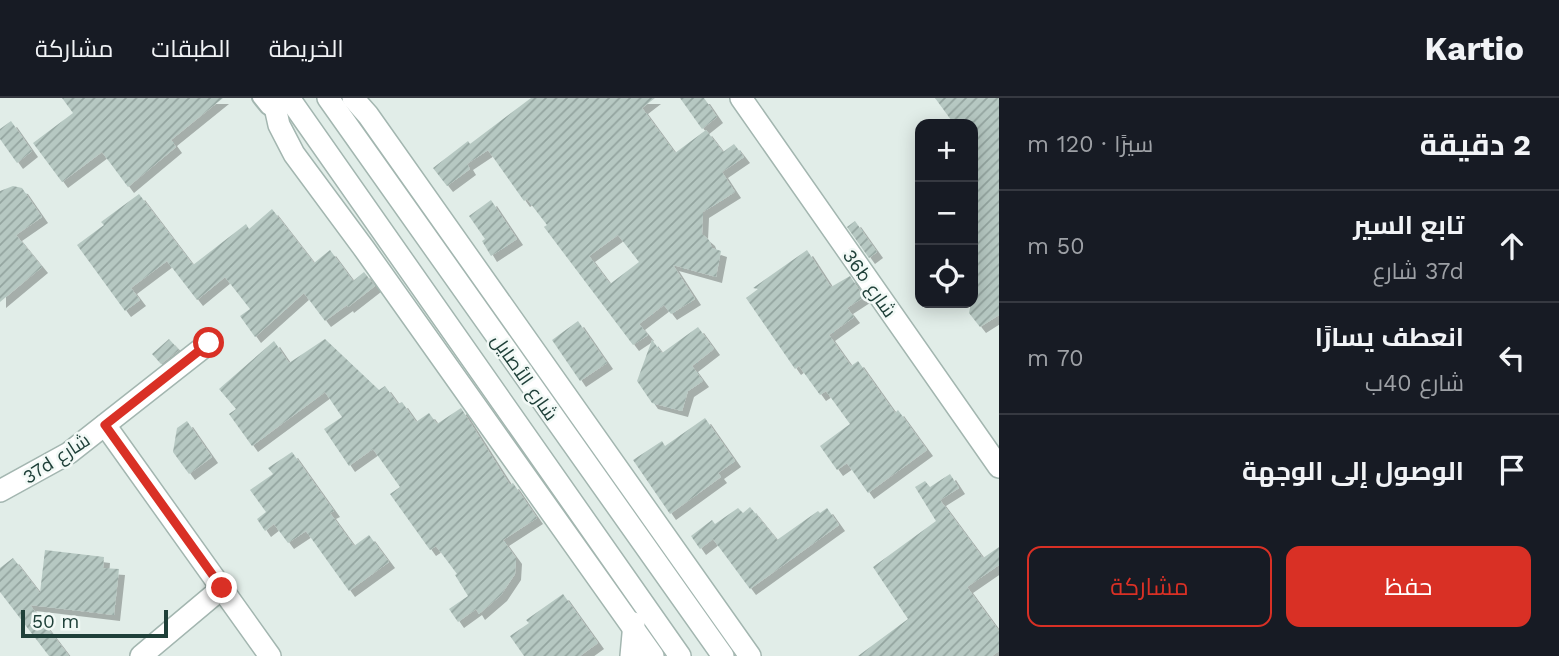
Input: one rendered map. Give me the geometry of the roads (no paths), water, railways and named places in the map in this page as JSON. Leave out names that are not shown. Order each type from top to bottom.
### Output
[{"type":"street","name":"شارع الأصايل","points":[[328,98],[723,656]]},
{"type":"street","points":[[353,98],[368,115],[750,656]]},
{"type":"street","name":"36b شارع","points":[[741,98],[999,467]]},
{"type":"street","name":"شارع الأصايل","points":[[279,103],[680,656]]},
{"type":"street","points":[[279,103],[294,154],[653,656]]},
{"type":"street","name":"37d شارع","points":[[0,491],[52,463],[209,343]]},
{"type":"street","points":[[105,425],[270,656]]},
{"type":"street","points":[[141,656],[222,588]]},
{"type":"street","points":[[631,656],[634,630],[632,589]]},
{"type":"lane","points":[[258,98],[266,108],[279,103]]}]
